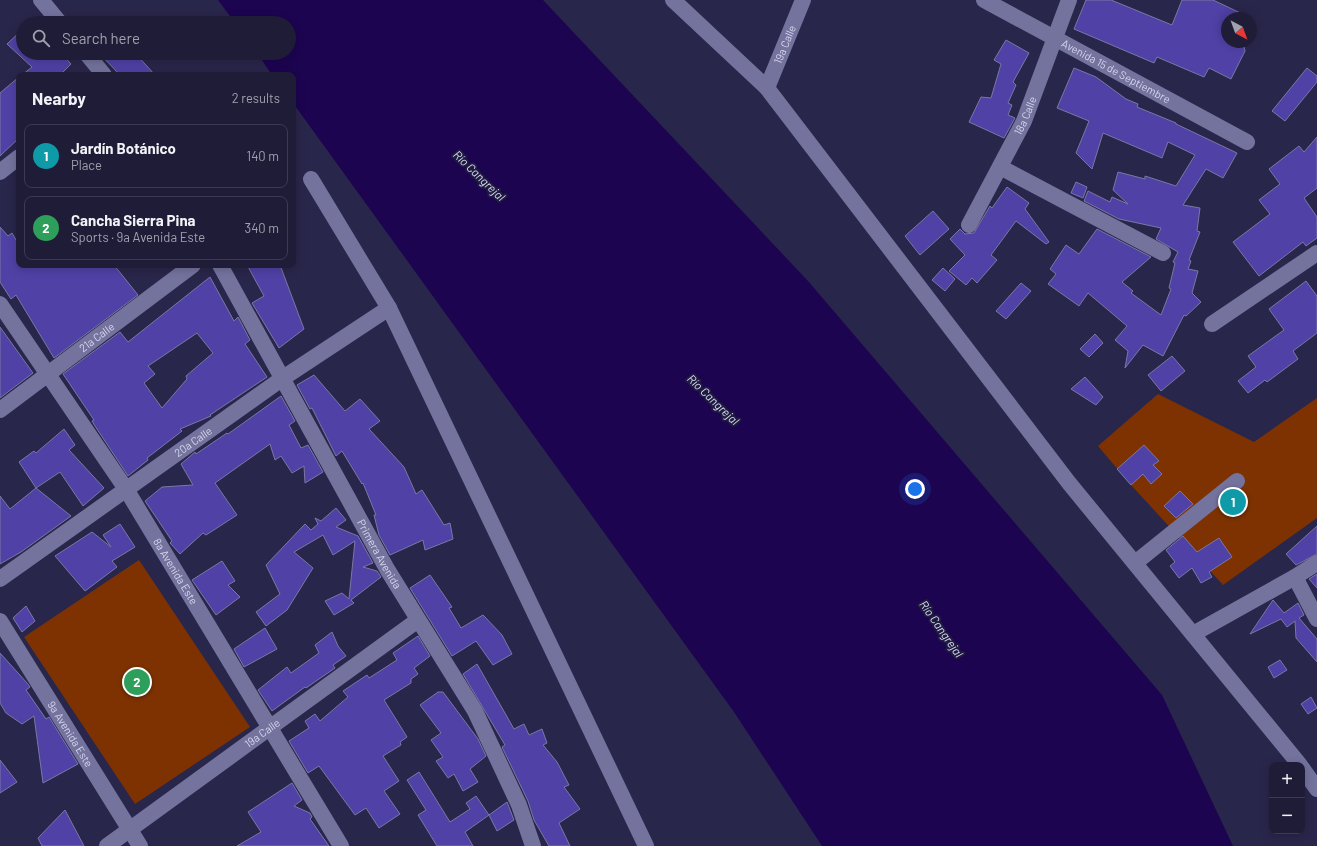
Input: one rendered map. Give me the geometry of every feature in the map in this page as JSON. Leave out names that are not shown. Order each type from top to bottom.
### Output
[{"type":"street","points":[[41,0],[54,16]]},
{"type":"street","points":[[673,0],[767,88],[1069,483],[1298,762]]},
{"type":"street","name":"19a Calle","points":[[767,88],[803,0]]},
{"type":"street","name":"Avenida 15 de Septiembre","points":[[984,0],[1055,40],[1247,142]]},
{"type":"street","name":"18a Calle","points":[[969,225],[1024,121],[1069,0]]},
{"type":"street","points":[[92,60],[102,72]]},
{"type":"street","points":[[0,172],[16,159]]},
{"type":"street","points":[[1000,167],[1163,253]]},
{"type":"street","points":[[311,179],[389,308],[646,846]]},
{"type":"street","points":[[1212,324],[1317,253]]},
{"type":"street","name":"21a Calle","points":[[0,410],[189,268]]},
{"type":"street","name":"Primera Avenida","points":[[222,268],[387,569],[475,711],[518,805],[531,845]]},
{"type":"street","name":"8a Avenida Este","points":[[0,304],[126,489],[341,846]]},
{"type":"street","name":"20a Calle","points":[[0,579],[283,378],[389,308]]},
{"type":"street","points":[[1135,563],[1237,481]]},
{"type":"street","points":[[1193,634],[1295,577],[1317,563]]},
{"type":"street","points":[[1295,577],[1317,619]]},
{"type":"street","name":"19a Calle","points":[[107,846],[418,620]]},
{"type":"street","name":"9a Avenida Este","points":[[0,621],[140,846]]},
{"type":"street","points":[[1305,772],[1317,789]]},
{"type":"shaded area","points":[[1158,394],[1254,442],[1317,398],[1317,518],[1223,585],[1131,485],[1098,446]]},
{"type":"shaded area","points":[[139,560],[250,727],[135,804],[24,637]]},
{"type":"water","name":"Río Cangrejal","points":[[218,0],[543,0],[808,281],[1162,695],[1233,846],[822,846],[734,712],[296,107],[296,72],[270,72],[262,60],[296,60],[296,16],[230,16]]},
{"type":"building","points":[[1086,0],[1111,0],[1172,25],[1182,0],[1213,0],[1238,12],[1221,12],[1221,48],[1244,48],[1245,51],[1231,79],[1209,68],[1204,77],[1157,57],[1154,63],[1074,29]]},
{"type":"building","points":[[16,36],[16,52],[7,44]]},
{"type":"building","points":[[1006,40],[1029,53],[1013,82],[1016,85],[1008,103],[1012,105],[1008,115],[1015,118],[1004,138],[969,122],[981,97],[991,98],[1001,64],[994,60]]},
{"type":"building","points":[[24,60],[67,60],[71,64],[63,72],[26,72],[32,67]]},
{"type":"building","points":[[106,60],[141,60],[152,72],[117,72]]},
{"type":"building","points":[[1074,68],[1096,77],[1126,99],[1138,104],[1137,107],[1176,123],[1237,153],[1223,178],[1206,169],[1183,205],[1200,208],[1197,231],[1200,232],[1189,260],[1191,261],[1188,269],[1198,271],[1192,293],[1201,302],[1186,316],[1184,315],[1163,356],[1143,345],[1125,368],[1128,351],[1115,340],[1127,326],[1088,293],[1079,306],[1048,284],[1056,274],[1050,269],[1066,245],[1079,254],[1097,229],[1151,257],[1122,282],[1133,291],[1131,293],[1161,315],[1171,289],[1169,288],[1175,263],[1173,262],[1178,252],[1156,239],[1161,228],[1119,219],[1084,201],[1088,191],[1110,202],[1112,197],[1128,204],[1113,190],[1118,172],[1145,179],[1145,176],[1176,186],[1195,155],[1168,142],[1162,158],[1103,133],[1092,169],[1076,153],[1089,121],[1057,108]]},
{"type":"building","points":[[1307,68],[1317,76],[1317,82],[1285,121],[1272,111]]},
{"type":"building","points":[[16,80],[16,141],[0,156],[0,93]]},
{"type":"building","points":[[1317,137],[1317,188],[1304,198],[1317,217],[1317,238],[1306,246],[1303,242],[1259,276],[1233,242],[1270,214],[1259,200],[1280,184],[1269,169],[1299,146],[1304,152]]},
{"type":"building","points":[[1076,182],[1087,187],[1083,198],[1071,193]]},
{"type":"building","points":[[1007,187],[1029,203],[1025,209],[1049,242],[1046,244],[1016,221],[991,255],[997,260],[977,283],[972,278],[966,285],[949,271],[965,255],[950,239],[960,229],[965,234],[974,233],[990,206],[992,208]]},
{"type":"building","points":[[933,211],[949,229],[920,255],[905,236]]},
{"type":"building","points":[[0,227],[8,236],[12,233],[16,240],[16,268],[116,268],[138,295],[54,358],[16,295],[11,299],[0,282]]},
{"type":"building","points":[[249,268],[281,268],[304,329],[279,348],[252,303],[264,296]]},
{"type":"building","points":[[943,268],[955,279],[945,291],[932,280]]},
{"type":"building","points":[[210,277],[234,321],[238,317],[250,340],[245,344],[267,377],[210,415],[211,416],[180,429],[182,431],[147,458],[148,460],[128,476],[95,426],[92,421],[94,420],[63,374],[120,332],[128,342]],"holes":[[[197,333],[213,353],[186,376],[187,379],[162,408],[144,383],[155,374],[148,366]]]},
{"type":"building","points":[[1306,281],[1317,296],[1317,333],[1293,351],[1298,359],[1267,382],[1265,380],[1248,393],[1238,381],[1256,367],[1248,356],[1284,330],[1269,309]]},
{"type":"building","points":[[1021,283],[1031,291],[1006,319],[996,311]]},
{"type":"building","points":[[0,327],[33,373],[0,398]]},
{"type":"building","points":[[1095,334],[1103,343],[1089,357],[1080,349]]},
{"type":"building","points":[[1172,356],[1185,371],[1161,391],[1148,375]]},
{"type":"building","points":[[314,375],[345,411],[360,399],[380,421],[369,429],[404,467],[416,494],[422,490],[444,525],[450,523],[453,539],[425,550],[423,540],[390,555],[379,535],[374,515],[376,515],[363,483],[362,484],[342,451],[336,456],[312,408],[310,409],[297,385]]},
{"type":"building","points":[[1085,377],[1103,397],[1096,405],[1071,389]]},
{"type":"building","points":[[281,396],[295,421],[289,425],[301,448],[308,445],[323,472],[305,483],[304,466],[292,473],[281,456],[275,460],[270,444],[215,483],[237,515],[206,535],[203,533],[180,554],[170,543],[172,541],[145,501],[162,487],[193,485],[181,464],[195,452],[196,454],[227,433],[228,434]]},
{"type":"building","points":[[64,429],[75,445],[69,450],[104,488],[83,506],[60,472],[36,488],[19,462],[34,451],[36,453]]},
{"type":"building","points":[[1144,445],[1159,461],[1153,465],[1162,474],[1151,484],[1143,474],[1131,485],[1117,469]]},
{"type":"building","points":[[36,488],[71,516],[21,552],[0,564],[0,496],[10,509]]},
{"type":"building","points":[[1180,491],[1193,504],[1176,518],[1164,506]]},
{"type":"building","points":[[336,508],[346,520],[336,527],[358,536],[373,563],[363,567],[377,571],[381,577],[351,600],[354,603],[334,615],[325,601],[342,593],[349,599],[355,541],[333,555],[323,535],[294,552],[313,568],[287,610],[266,626],[256,612],[280,594],[266,565],[305,524],[311,530],[318,524],[315,518],[321,521]]},
{"type":"building","points":[[120,524],[135,547],[112,561],[117,567],[85,591],[55,556],[92,532],[111,547],[103,535]]},
{"type":"building","points":[[1317,526],[1317,554],[1296,565],[1286,554]]},
{"type":"building","points":[[1183,536],[1197,552],[1219,538],[1232,557],[1209,572],[1212,577],[1201,583],[1192,568],[1179,578],[1170,566],[1175,562],[1166,550]]},
{"type":"building","points":[[222,561],[235,581],[228,585],[240,597],[216,615],[192,580]]},
{"type":"building","points":[[1317,574],[1317,588],[1309,579]]},
{"type":"building","points":[[430,575],[452,607],[449,608],[461,628],[483,615],[502,635],[512,654],[493,665],[476,641],[452,656],[410,588]]},
{"type":"building","points":[[1273,600],[1284,613],[1298,603],[1304,615],[1299,618],[1317,639],[1317,662],[1296,638],[1295,621],[1287,627],[1281,619],[1250,634]]},
{"type":"building","points":[[26,606],[35,621],[22,632],[13,618]]},
{"type":"building","points":[[265,628],[277,649],[244,667],[234,649]]},
{"type":"building","points":[[332,632],[338,646],[346,656],[333,665],[335,668],[306,688],[305,687],[272,711],[258,690],[287,667],[291,673],[319,653],[315,645]]},
{"type":"building","points":[[418,636],[430,656],[414,668],[418,674],[411,679],[411,683],[384,700],[407,737],[400,742],[401,745],[383,756],[399,781],[384,791],[400,814],[379,828],[366,808],[355,815],[319,766],[308,773],[289,741],[309,728],[305,721],[315,714],[320,721],[348,697],[343,691],[367,675],[369,678],[397,660],[393,653]]},
{"type":"building","points":[[0,653],[30,687],[26,690],[46,719],[49,717],[78,764],[43,783],[34,716],[22,724],[6,713],[0,703]]},
{"type":"building","points":[[1280,660],[1287,670],[1274,678],[1268,667]]},
{"type":"building","points":[[477,664],[514,729],[524,724],[529,735],[542,729],[547,743],[543,745],[557,762],[569,785],[564,787],[580,809],[559,823],[570,846],[549,846],[534,820],[528,801],[502,747],[505,745],[463,674]]},
{"type":"building","points":[[438,692],[443,692],[478,739],[486,756],[470,769],[478,782],[463,791],[454,774],[448,778],[436,761],[443,757],[431,740],[441,733],[420,705]]},
{"type":"building","points":[[1311,697],[1317,708],[1308,714],[1301,704]]},
{"type":"building","points":[[0,760],[17,782],[0,793]]},
{"type":"building","points":[[419,772],[450,822],[470,809],[466,803],[476,796],[489,815],[465,832],[473,846],[437,846],[418,815],[426,810],[407,780]]},
{"type":"building","points":[[292,783],[302,800],[294,806],[310,813],[312,817],[310,819],[329,846],[237,846],[261,832],[248,812]]},
{"type":"building","points":[[507,802],[514,820],[497,831],[489,815]]},
{"type":"building","points":[[65,810],[84,846],[42,846],[38,838]]},
{"type":"place","name":"Jardín Botánico","points":[[1233,502]]},
{"type":"place","name":"Cancha Sierra Pina","points":[[137,682]]}]
